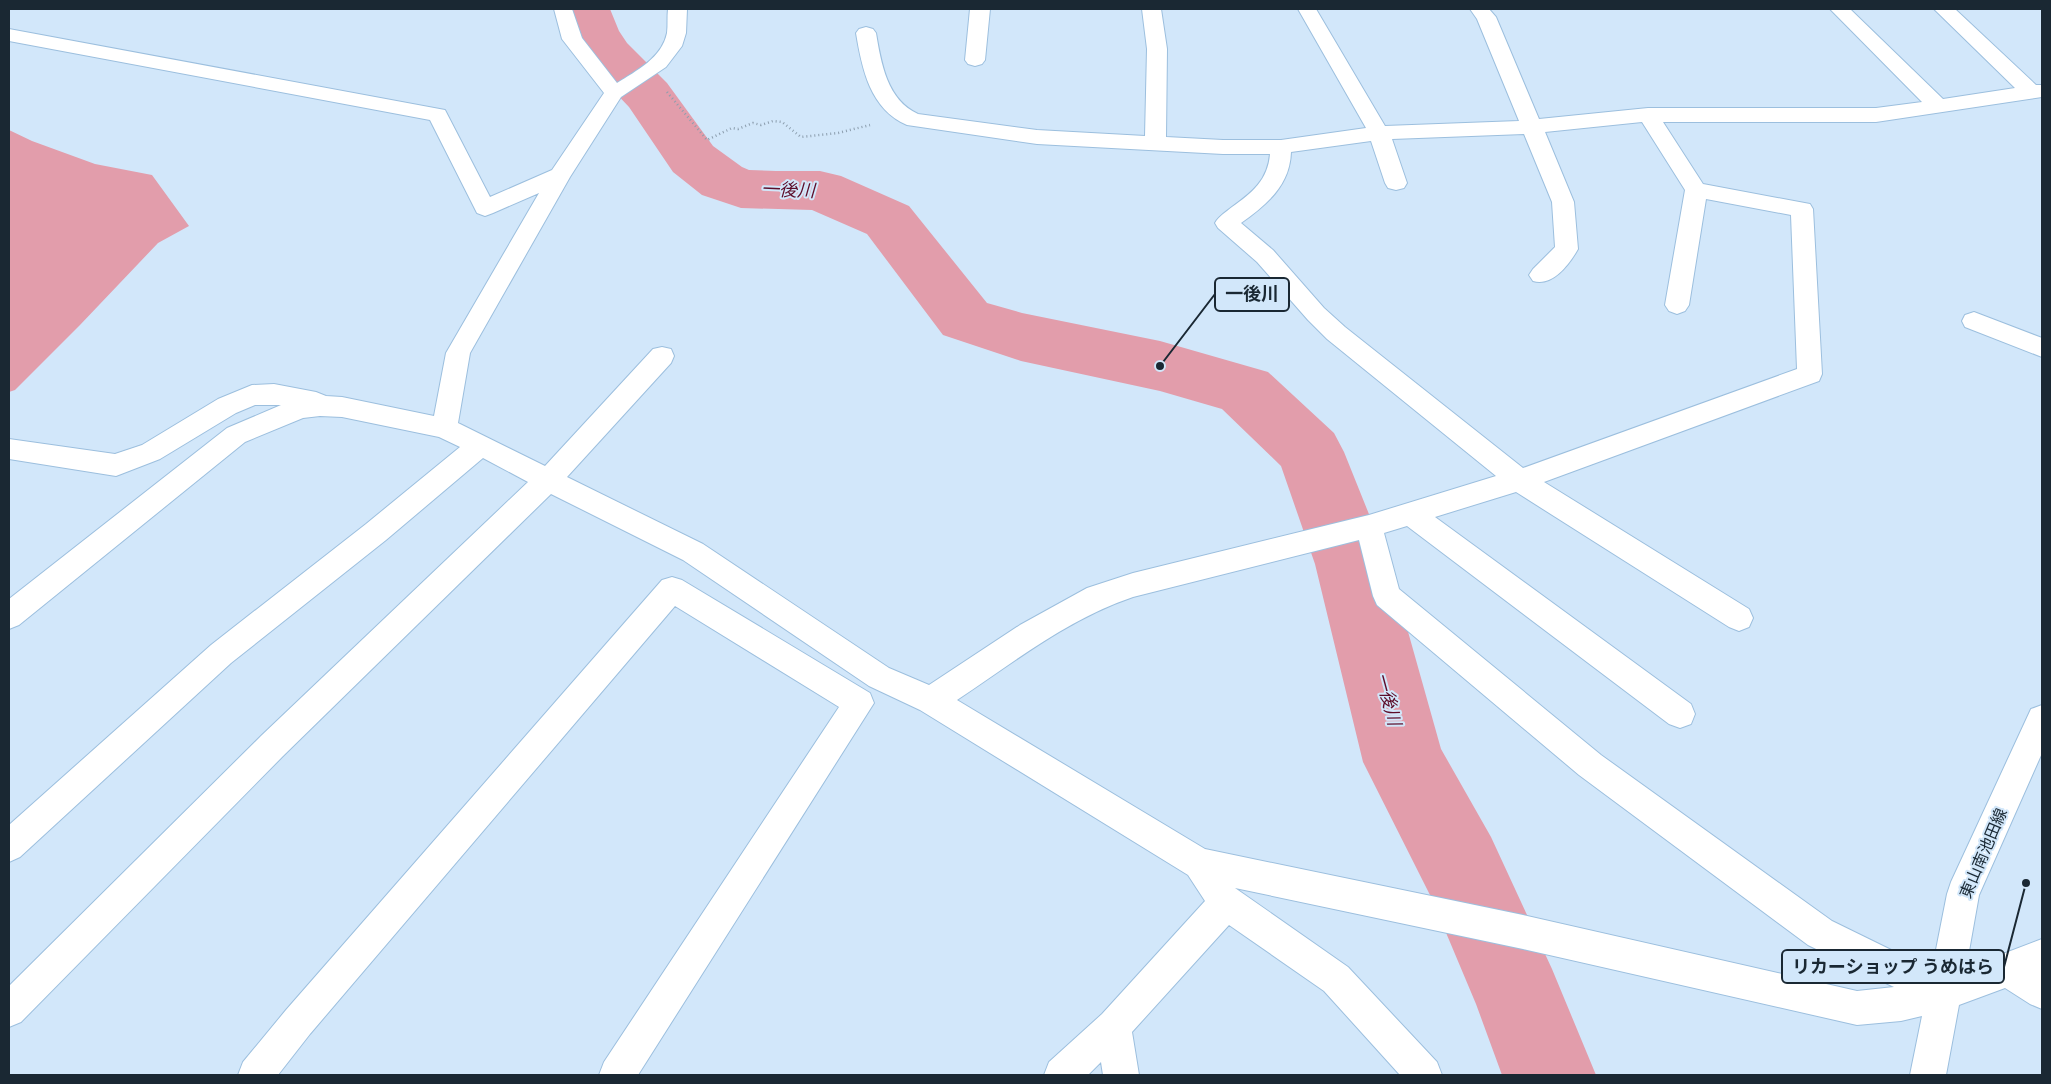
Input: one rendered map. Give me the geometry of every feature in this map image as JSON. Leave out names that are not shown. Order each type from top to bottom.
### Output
[{"type":"street","points":[[563,9],[572,39],[614,94]]},
{"type":"street","points":[[444,428],[458,353],[560,175],[614,94],[659,63],[672,47],[676,36],[677,9]]},
{"type":"street","points":[[975,60],[980,9]]},
{"type":"street","points":[[1152,9],[1156,48],[1155,144]]},
{"type":"street","points":[[1307,9],[1379,133],[1396,182]]},
{"type":"street","points":[[1479,9],[1486,17],[1563,202],[1566,249],[1555,263],[1541,275]]},
{"type":"street","points":[[1839,9],[1939,107]]},
{"type":"street","points":[[1944,9],[2036,92]]},
{"type":"street","points":[[866,33],[873,70],[881,88],[897,111],[905,118],[1037,137],[1155,144],[1281,147],[1379,133],[1531,127],[1648,115],[1876,115],[2036,92]]},
{"type":"street","points":[[9,35],[438,115],[485,208],[560,175]]},
{"type":"street","points":[[1648,115],[1696,190],[1677,305]]},
{"type":"street","points":[[1281,147],[1281,164],[1276,177],[1264,194],[1252,206],[1226,223],[1265,256],[1316,314],[1336,333],[1519,480],[1739,618]]},
{"type":"street","points":[[931,700],[1030,634],[1097,597],[1133,584],[1366,527],[1519,480],[1810,374],[1802,209],[1696,190]]},
{"type":"street","points":[[1974,321],[2042,348]]},
{"type":"street","points":[[9,1010],[272,746],[548,480],[662,356]]},
{"type":"street","points":[[9,449],[116,465],[151,452],[227,406],[252,395],[274,394],[444,428],[693,552],[879,677],[931,700],[1199,864],[1523,932],[1857,1008],[1901,1004],[1944,994],[2042,956]]},
{"type":"street","points":[[9,616],[236,435],[301,408],[320,406],[342,407]]},
{"type":"street","points":[[9,846],[221,654],[376,532],[480,445]]},
{"type":"street","points":[[1410,513],[1680,714]]},
{"type":"street","points":[[1366,527],[1387,596],[1590,765],[1820,933],[1944,994]]},
{"type":"street","points":[[256,1075],[298,1022],[672,589],[859,704]]},
{"type":"street","points":[[618,1075],[859,704],[879,677]]},
{"type":"street","name":"東山南池田線","points":[[1928,1075],[1963,894],[2042,720]]},
{"type":"street","points":[[1199,864],[1226,902],[1336,979],[1424,1075]]},
{"type":"street","points":[[1062,1075],[1114,1026],[1226,902]]},
{"type":"street","points":[[2006,969],[2042,992]]},
{"type":"street","points":[[1114,1026],[1121,1075]]},
{"type":"path","points":[[648,71],[707,140],[732,128],[738,129],[753,123],[761,125],[773,121],[782,122],[801,137],[838,133],[905,118]]},
{"type":"shaded area","points":[[9,130],[32,141],[95,164],[152,175],[189,226],[158,243],[15,390],[9,392]]},
{"type":"waterway","name":"一後川","points":[[585,9],[593,31],[608,54],[648,95],[693,159],[722,181],[741,189],[776,191],[820,190],[888,220],[965,319],[1021,337],[1160,366],[1245,390],[1310,452],[1352,564],[1404,762],[1461,867],[1520,1001],[1549,1075]]},
{"type":"place","name":"一後川","points":[[1160,366]]},
{"type":"place","name":"リカーショップ うめはら","points":[[2026,883]]}]
